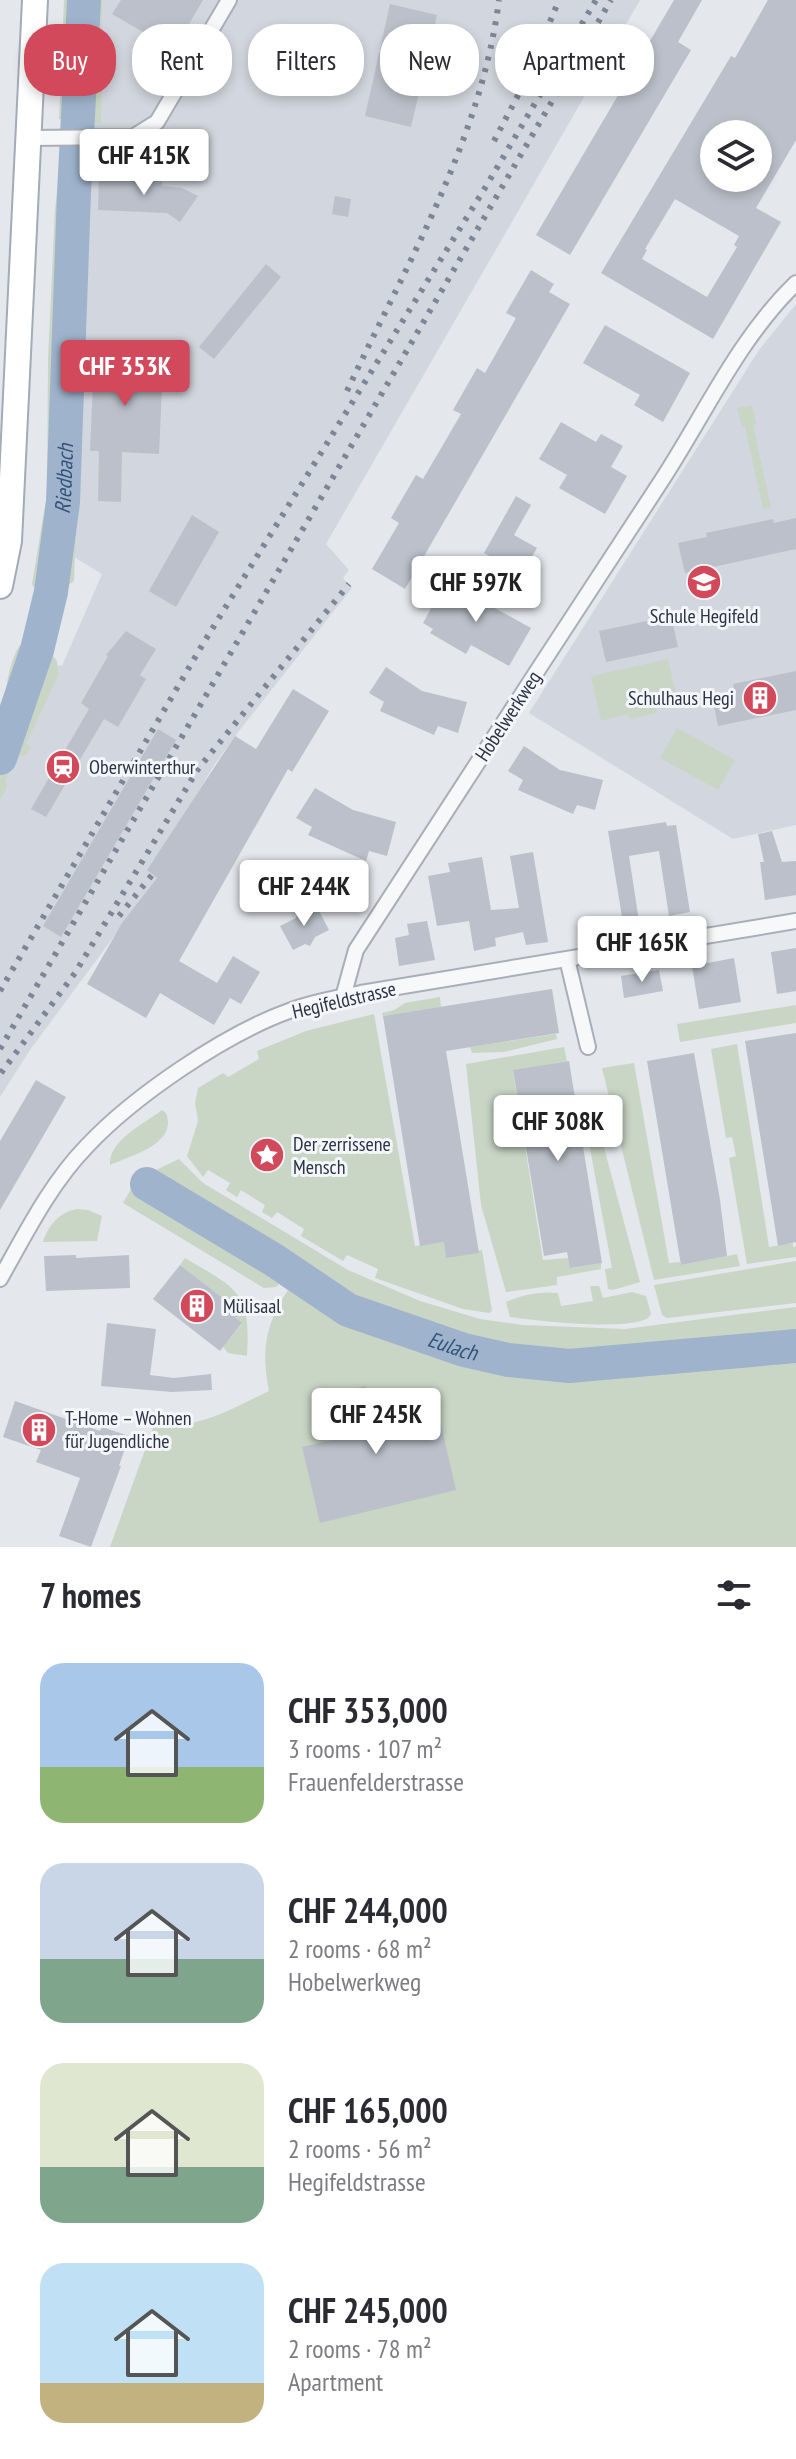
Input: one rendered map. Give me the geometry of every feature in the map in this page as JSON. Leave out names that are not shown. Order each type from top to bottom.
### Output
[{"type":"main road","points":[[0,586],[9,541],[35,0]]},
{"type":"street","points":[[29,138],[133,137],[157,122],[229,0]]},
{"type":"street","name":"Hobelwerkweg","points":[[343,997],[356,950],[669,469],[736,357],[774,305],[796,283]]},
{"type":"street","name":"Hegifeldstrasse","points":[[0,1279],[37,1212],[86,1146],[133,1103],[225,1042],[268,1019],[305,1005],[343,997],[796,921]]},
{"type":"street","points":[[567,959],[588,1047]]},
{"type":"shaded area","points":[[84,0],[640,0],[626,24],[495,24],[495,96],[585,96],[326,544],[349,570],[343,578],[352,588],[214,765],[147,870],[157,878],[30,1050],[0,1097],[0,787],[47,662],[62,666],[102,574],[74,557],[74,193],[79,96],[116,96],[116,24],[83,24]]},
{"type":"shaded area","name":"Schule Hegifeld","points":[[796,304],[796,825],[733,839],[529,713],[759,350]]},
{"type":"green space","points":[[64,0],[102,0],[102,24],[63,24]]},
{"type":"green space","points":[[60,96],[101,96],[101,123],[59,119]]},
{"type":"green space","points":[[61,159],[84,159],[89,165],[74,581],[57,593],[34,588],[32,584],[47,494],[48,359],[55,209]]},
{"type":"green space","points":[[752,405],[756,424],[753,425],[771,508],[763,509],[745,427],[742,427],[737,408]]},
{"type":"green space","points":[[20,645],[43,650],[54,657],[58,676],[26,744],[31,747],[26,755],[18,757],[5,780],[7,787],[0,800],[5,696],[13,658]]},
{"type":"green space","points":[[668,659],[677,698],[655,703],[657,713],[630,719],[628,714],[601,721],[591,676]]},
{"type":"green space","points":[[677,728],[735,760],[718,790],[660,758]]},
{"type":"green space","points":[[440,997],[441,1007],[383,1016],[382,1013],[405,1003]]},
{"type":"green space","points":[[796,1005],[796,1023],[680,1042],[677,1024]]},
{"type":"green space","points":[[374,1014],[415,1246],[444,1242],[446,1256],[482,1250],[492,1311],[489,1313],[463,1309],[375,1278],[378,1269],[347,1255],[343,1261],[301,1236],[304,1229],[277,1212],[272,1218],[262,1212],[265,1205],[241,1190],[237,1197],[226,1190],[230,1183],[208,1170],[203,1177],[187,1156],[198,1121],[195,1103],[198,1088],[223,1073],[228,1077],[259,1059],[257,1051],[306,1031]]},
{"type":"green space","points":[[556,1034],[557,1039],[504,1052],[472,1053],[470,1047]]},
{"type":"green space","points":[[737,1044],[769,1247],[793,1243],[796,1257],[747,1264],[729,1158],[736,1156],[732,1137],[726,1138],[711,1049]]},
{"type":"green space","points":[[564,1047],[567,1061],[513,1071],[543,1260],[568,1258],[571,1268],[601,1263],[601,1269],[557,1277],[557,1285],[506,1292],[481,1205],[466,1064]]},
{"type":"green space","points":[[634,1063],[669,1263],[680,1262],[681,1265],[737,1254],[740,1266],[654,1280],[602,1068]]},
{"type":"green space","points":[[591,1099],[640,1282],[613,1290],[608,1289],[605,1269],[612,1268],[589,1143],[588,1100]]},
{"type":"green space","points":[[162,1110],[166,1113],[168,1124],[159,1140],[151,1147],[110,1165],[111,1156],[121,1140]]},
{"type":"green space","points":[[179,1159],[203,1183],[348,1270],[420,1301],[480,1319],[523,1325],[625,1329],[796,1307],[796,1547],[110,1547],[154,1425],[200,1421],[269,1391],[265,1363],[267,1338],[274,1315],[288,1290],[279,1284],[264,1288],[123,1203],[131,1189],[141,1195],[156,1170]]},
{"type":"green space","points":[[77,1209],[102,1216],[97,1241],[43,1242],[55,1221]]},
{"type":"green space","points":[[185,1258],[229,1285],[237,1294],[246,1318],[247,1356],[228,1353],[223,1347],[242,1324],[236,1318],[241,1312],[180,1265]]},
{"type":"green space","points":[[796,1261],[796,1303],[667,1318],[662,1315],[654,1285]]},
{"type":"green space","points":[[590,1286],[599,1286],[603,1298],[632,1292],[646,1296],[651,1314],[637,1322],[621,1324],[561,1323],[510,1317],[506,1302],[532,1294],[552,1293],[558,1293],[561,1306],[593,1301]]},
{"type":"building","points":[[121,0],[203,0],[189,24],[132,26],[112,14]]},
{"type":"building","points":[[674,0],[702,0],[678,42],[691,50],[570,255],[536,235],[618,96],[654,96],[654,34]]},
{"type":"building","points":[[768,0],[796,0],[796,140],[772,181],[772,120],[700,120],[700,192],[765,192],[756,208],[781,222],[713,339],[601,273],[731,56],[735,58]],"holes":[[[675,199],[739,236],[734,245],[737,247],[707,297],[642,259]]]},
{"type":"building","points":[[390,4],[437,15],[435,24],[386,24]]},
{"type":"building","points":[[380,49],[380,96],[418,96],[411,127],[365,116]]},
{"type":"building","points":[[99,177],[162,180],[162,186],[182,188],[198,196],[180,222],[167,213],[98,210]]},
{"type":"building","points":[[335,196],[351,199],[348,217],[332,214]]},
{"type":"building","points":[[266,264],[281,277],[214,359],[199,347]]},
{"type":"building","points":[[531,270],[554,284],[549,292],[570,304],[405,589],[372,569],[399,523],[391,518],[416,475],[423,479],[461,414],[453,410],[477,368],[485,373],[516,318],[506,313]]},
{"type":"building","points":[[605,325],[690,373],[663,422],[634,405],[640,395],[583,363]]},
{"type":"building","points":[[95,341],[164,344],[159,454],[122,452],[121,502],[98,501],[99,451],[90,451]]},
{"type":"building","points":[[561,422],[596,442],[601,434],[623,446],[611,467],[627,476],[605,514],[559,488],[567,475],[539,459]]},
{"type":"building","points":[[516,496],[531,505],[514,535],[537,548],[522,574],[484,553]]},
{"type":"building","points":[[192,515],[219,532],[176,607],[149,591]]},
{"type":"building","points":[[796,518],[796,549],[685,573],[678,543],[707,537],[706,533],[773,519],[774,523]]},
{"type":"building","points":[[472,579],[491,590],[484,602],[531,628],[509,666],[471,645],[466,654],[430,633],[433,629],[423,623],[441,590],[460,600]]},
{"type":"building","points":[[671,616],[678,647],[606,662],[599,631]]},
{"type":"building","points":[[126,631],[156,649],[140,675],[146,679],[118,727],[104,719],[46,817],[31,809],[89,709],[81,703],[106,655]]},
{"type":"building","points":[[386,667],[422,691],[467,702],[458,733],[438,726],[434,735],[380,711],[384,702],[369,693]]},
{"type":"building","name":"Schulhaus Hegi","points":[[796,671],[796,710],[718,726],[713,701],[736,696],[733,684]]},
{"type":"building","points":[[293,689],[329,711],[292,772],[288,769],[179,961],[217,983],[233,956],[260,972],[241,1004],[230,998],[214,1025],[160,993],[146,1018],[87,984],[122,923],[157,878],[147,870],[235,736],[256,749]]},
{"type":"building","points":[[158,729],[176,740],[61,937],[43,926]]},
{"type":"building","points":[[524,746],[560,770],[603,780],[595,810],[577,805],[573,814],[518,790],[523,780],[508,771]]},
{"type":"building","points":[[315,788],[353,810],[396,822],[387,856],[369,851],[366,861],[308,835],[312,827],[296,818]]},
{"type":"building","points":[[666,822],[667,826],[676,825],[690,912],[669,916],[659,851],[629,856],[639,921],[623,923],[608,831]]},
{"type":"building","points":[[772,831],[782,862],[796,861],[796,895],[765,900],[760,862],[764,862],[758,834]]},
{"type":"building","points":[[533,852],[548,942],[526,945],[523,932],[495,938],[496,946],[474,951],[469,921],[437,926],[428,876],[450,872],[448,863],[482,857],[491,910],[519,908],[510,856]]},
{"type":"building","points":[[317,907],[329,930],[315,937],[310,946],[305,944],[293,950],[280,926],[296,918],[299,909],[308,912]]},
{"type":"building","points":[[427,921],[435,960],[399,966],[395,938],[409,935],[407,924]]},
{"type":"building","points":[[796,948],[796,991],[777,994],[771,952]]},
{"type":"building","points":[[734,958],[741,1002],[699,1009],[692,966]]},
{"type":"building","points":[[659,970],[663,991],[624,998],[621,976]]},
{"type":"building","points":[[552,989],[559,1033],[446,1051],[479,1253],[446,1258],[444,1242],[420,1246],[383,1016]]},
{"type":"building","points":[[796,1033],[796,1242],[778,1246],[745,1041]]},
{"type":"building","points":[[694,1053],[727,1256],[681,1265],[647,1061]]},
{"type":"building","points":[[569,1061],[602,1263],[570,1268],[567,1252],[544,1256],[513,1070]]},
{"type":"building","points":[[36,1080],[66,1097],[0,1210],[0,1141]]},
{"type":"building","points":[[76,1255],[76,1258],[129,1255],[130,1288],[46,1291],[44,1256]]},
{"type":"building","name":"Mülisaal","points":[[180,1265],[241,1312],[236,1318],[242,1323],[220,1351],[153,1299]]},
{"type":"building","points":[[107,1323],[156,1329],[150,1375],[174,1378],[211,1374],[212,1390],[172,1392],[101,1386]]},
{"type":"building","points":[[365,1386],[366,1391],[376,1388],[378,1397],[401,1396],[407,1419],[438,1412],[456,1490],[320,1523],[302,1447],[332,1440],[322,1397]]},
{"type":"building","points":[[15,1401],[100,1431],[102,1427],[129,1436],[91,1547],[59,1536],[80,1478],[36,1462],[41,1450],[3,1437]]},
{"type":"waterway","name":"Riedbach","points":[[0,758],[37,650],[51,592],[63,502],[84,0]]},
{"type":"waterway","name":"Eulach","points":[[147,1184],[274,1260],[348,1310],[464,1350],[508,1360],[569,1366],[796,1346]]},
{"type":"railway","points":[[347,391],[459,152],[490,52],[499,0]]},
{"type":"railway","points":[[494,141],[525,82],[559,0]]},
{"type":"railway","points":[[0,991],[204,642],[485,188],[596,0]]},
{"type":"railway","points":[[0,1049],[611,0]]},
{"type":"railway","points":[[1,1073],[75,973],[198,769],[349,584]]},
{"type":"railway","points":[[119,916],[152,875]]},
{"type":"place","name":"Schule Hegifeld","points":[[704,582]]},
{"type":"place","name":"Schulhaus Hegi","points":[[760,698]]},
{"type":"place","name":"Oberwinterthur","points":[[63,767]]},
{"type":"place","name":"Der zerrissene Mensch","points":[[267,1155]]},
{"type":"place","name":"Mülisaal","points":[[197,1306]]},
{"type":"place","name":"T-Home – Wohnen für Jugendliche","points":[[39,1430]]}]
